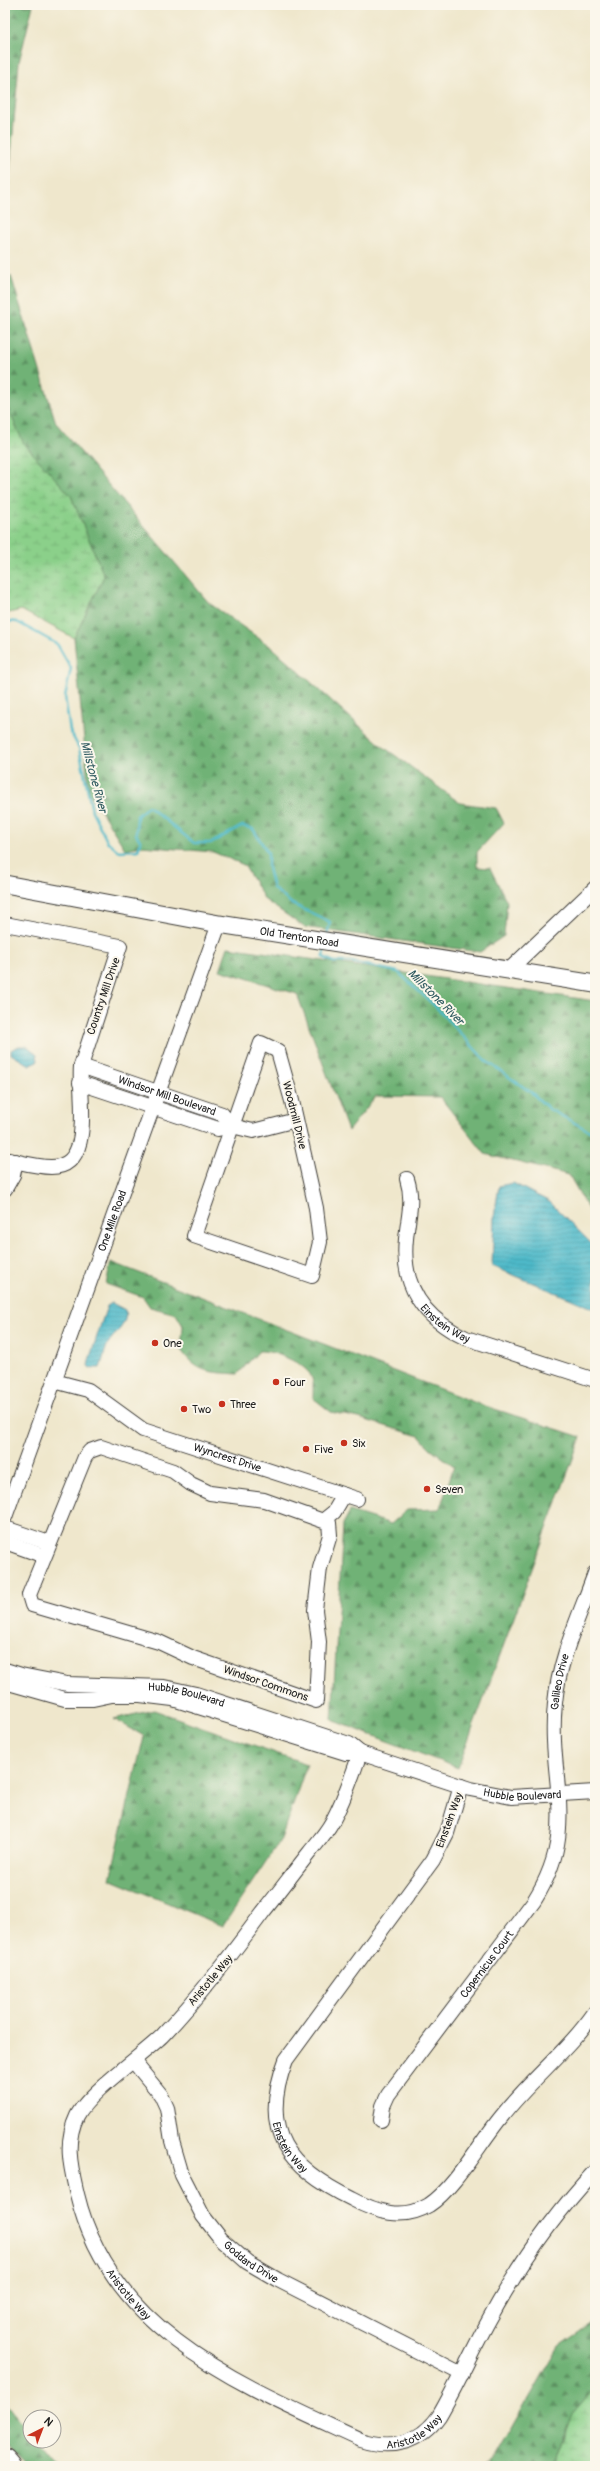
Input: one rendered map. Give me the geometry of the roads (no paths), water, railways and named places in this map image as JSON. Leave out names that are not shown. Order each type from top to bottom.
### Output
[{"type":"highway","points":[[5,2460],[11,2466]]},
{"type":"main road","name":"Old Trenton Road","points":[[5,884],[219,924],[510,969],[595,984]]},
{"type":"street","points":[[510,969],[595,888]]},
{"type":"street","name":"Country Mill Drive","points":[[5,924],[120,946],[81,1066]]},
{"type":"street","name":"One Mile Road","points":[[5,1517],[157,1092],[219,924]]},
{"type":"street","name":"Woodmill Drive","points":[[261,1043],[278,1051],[296,1120],[316,1208],[320,1242],[312,1276],[194,1236],[261,1043]]},
{"type":"street","points":[[5,1190],[13,1175],[11,1160],[51,1167],[61,1166],[75,1153],[79,1146],[83,1130],[80,1083],[81,1066]]},
{"type":"street","name":"Windsor Mill Boulevard","points":[[80,1083],[218,1129],[232,1126],[222,1114],[81,1066]]},
{"type":"street","points":[[232,1126],[253,1131],[296,1120]]},
{"type":"street","name":"Einstein Way","points":[[407,1179],[412,1196],[406,1241],[408,1272],[418,1302],[430,1315],[448,1330],[466,1338],[595,1380]]},
{"type":"street","name":"Wyncrest Drive","points":[[54,1381],[70,1392],[105,1403],[143,1430],[350,1497],[324,1520]]},
{"type":"street","name":"Windsor Commons","points":[[100,1447],[173,1471],[191,1484],[210,1493],[264,1500],[324,1520],[329,1523],[330,1535],[320,1568],[315,1610],[319,1642],[316,1701],[193,1658],[159,1642],[37,1608],[29,1601],[29,1595],[86,1457],[90,1451],[100,1447]]},
{"type":"street","points":[[5,1528],[47,1550]]},
{"type":"street","points":[[5,1542],[47,1550]]},
{"type":"street","name":"Galileo Drive","points":[[559,1795],[554,1726],[557,1686],[568,1648],[595,1573]]},
{"type":"street","name":"Hubble Boulevard","points":[[5,1670],[47,1681],[142,1685],[196,1694],[349,1744],[360,1753]]},
{"type":"street","name":"Hubble Boulevard","points":[[5,1682],[65,1699],[93,1699],[112,1695],[140,1694],[173,1699],[346,1753],[360,1753],[462,1786],[511,1797],[595,1792]]},
{"type":"street","name":"Aristotle Way","points":[[360,1753],[349,1788],[330,1825],[209,1983],[134,2062],[87,2102],[77,2115],[69,2145],[69,2162],[78,2202],[98,2249],[123,2289],[157,2326],[210,2365],[340,2430],[374,2444],[404,2444],[428,2430],[439,2416],[488,2322],[528,2257],[553,2221],[595,2171]]},
{"type":"street","name":"Einstein Way","points":[[462,1786],[447,1833],[433,1860],[286,2060],[275,2095],[275,2109],[280,2133],[292,2158],[317,2181],[367,2207],[390,2214],[417,2211],[442,2194],[502,2116],[557,2060],[595,2012]]},
{"type":"street","name":"Copernicus Court","points":[[381,2120],[383,2106],[388,2095],[544,1886],[559,1841],[561,1817],[559,1795]]},
{"type":"street","name":"Goddard Drive","points":[[134,2062],[161,2095],[167,2108],[176,2158],[191,2197],[210,2226],[235,2252],[278,2280],[462,2374]]},
{"type":"water","points":[[19,1046],[27,1046],[37,1054],[38,1061],[29,1065],[11,1054],[11,1050]]},
{"type":"water","points":[[513,1183],[550,1202],[595,1247],[595,1309],[492,1266],[494,1217],[499,1186]]},
{"type":"water","points":[[112,1303],[125,1310],[125,1321],[109,1342],[100,1368],[90,1368],[88,1366],[89,1360],[107,1306]]},
{"type":"waterway","name":"Millstone River","points":[[5,621],[17,622],[57,644],[71,668],[65,697],[70,731],[79,748],[92,811],[107,841],[118,851],[138,850],[141,842],[136,834],[137,816],[148,806],[194,843],[211,843],[242,826],[253,829],[268,853],[268,868],[273,888],[292,904],[330,922],[327,936]]},
{"type":"waterway","name":"Millstone River","points":[[325,947],[323,957],[334,962],[351,962],[398,972],[435,1006],[486,1061],[532,1093],[549,1109],[595,1134]]},
{"type":"place","name":"One","points":[[155,1343]]},
{"type":"place","name":"Four","points":[[276,1382]]},
{"type":"place","name":"Three","points":[[222,1404]]},
{"type":"place","name":"Two","points":[[184,1409]]},
{"type":"place","name":"Six","points":[[344,1443]]},
{"type":"place","name":"Five","points":[[306,1449]]},
{"type":"place","name":"Seven","points":[[427,1489]]}]
